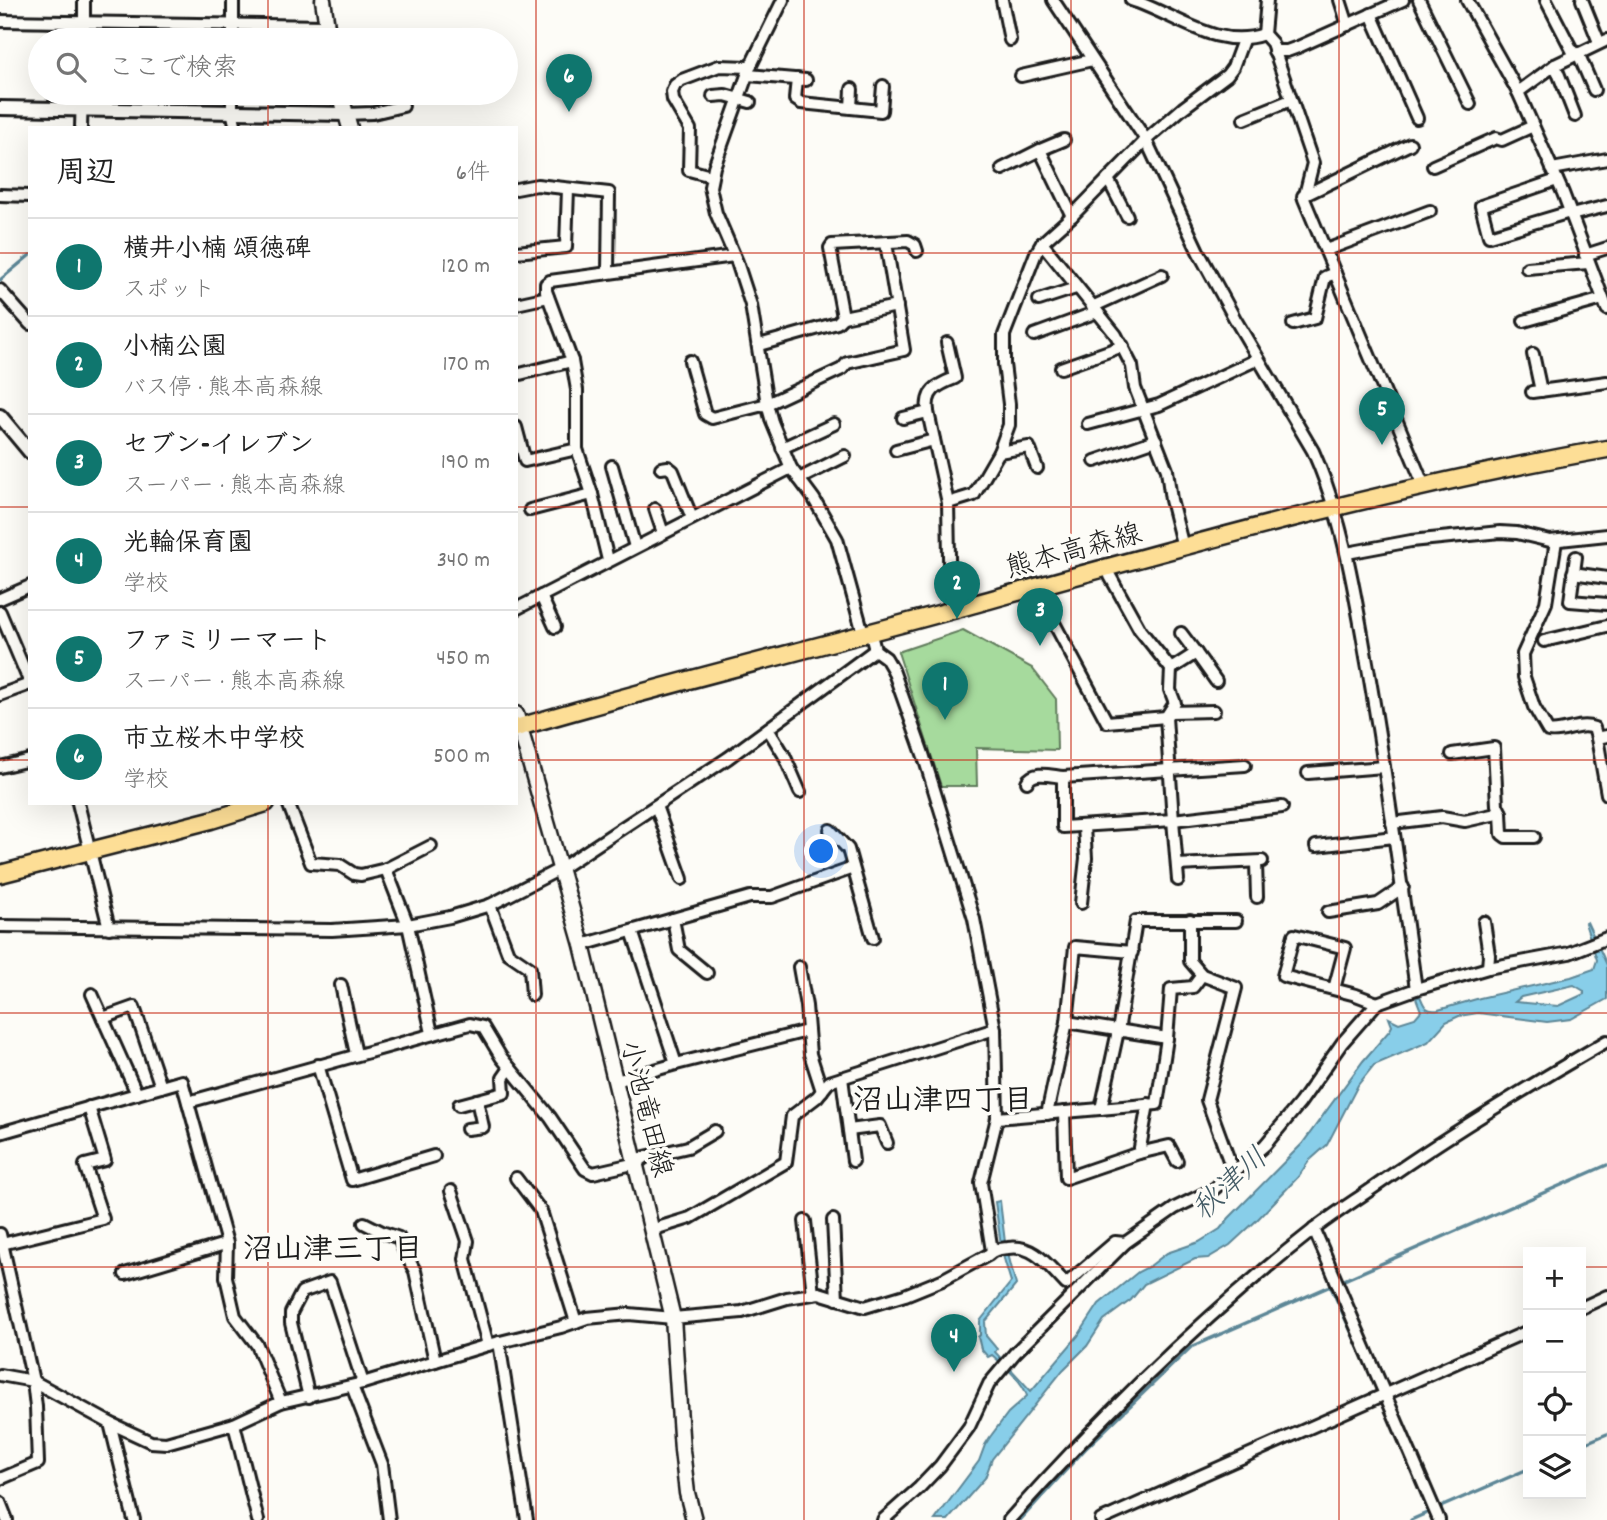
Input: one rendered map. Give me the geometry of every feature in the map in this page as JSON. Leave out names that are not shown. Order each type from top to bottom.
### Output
[{"type":"main road","points":[[323,0],[326,28]]},
{"type":"main road","name":"熊本高森線","points":[[518,723],[1333,508],[1424,486],[1607,449]]},
{"type":"main road","name":"小池竜田線","points":[[518,723],[582,945],[673,1318],[683,1461],[694,1520]]},
{"type":"main road","points":[[0,874],[260,805]]},
{"type":"street","points":[[84,0],[84,28]]},
{"type":"street","points":[[233,0],[233,25]]},
{"type":"street","points":[[783,0],[749,71],[745,100],[711,176],[714,206],[751,304],[767,404],[782,448],[790,468],[814,499],[836,539],[867,632],[876,650],[886,658],[893,670],[923,754],[974,919],[995,1029],[997,1118],[981,1183],[992,1251]]},
{"type":"street","points":[[1002,0],[1010,40]]},
{"type":"street","points":[[1053,0],[1146,140],[1198,251],[1322,473],[1347,553],[1403,887],[1416,989]]},
{"type":"street","points":[[1131,0],[1223,38],[1243,40],[1264,34]]},
{"type":"street","points":[[1268,0],[1264,34],[1272,43],[1314,166],[1303,197],[1424,486]]},
{"type":"street","points":[[1340,0],[1348,24]]},
{"type":"street","points":[[1274,51],[1287,51],[1403,0]]},
{"type":"street","points":[[1419,0],[1470,104]]},
{"type":"street","points":[[1467,0],[1518,92],[1555,175],[1605,302],[1524,321]]},
{"type":"street","points":[[1546,0],[1594,90]]},
{"type":"street","points":[[1518,92],[1555,65],[1603,41],[1582,0]]},
{"type":"street","points":[[1371,14],[1417,117]]},
{"type":"street","points":[[0,21],[268,28]]},
{"type":"street","points":[[948,503],[974,495],[999,452],[1009,420],[1004,364],[1006,328],[1029,265],[1042,243],[1146,140],[1183,107],[1227,75],[1243,40]]},
{"type":"street","points":[[1021,76],[1092,60]]},
{"type":"street","points":[[1555,65],[1575,116]]},
{"type":"street","points":[[711,176],[689,170],[690,129],[673,100],[672,92],[675,85],[682,80],[719,66],[802,80],[796,101],[881,111],[883,86]]},
{"type":"street","points":[[851,108],[852,89]]},
{"type":"street","points":[[713,96],[725,95],[745,100]]},
{"type":"street","points":[[1244,119],[1291,100]]},
{"type":"street","points":[[81,105],[81,126]]},
{"type":"street","points":[[232,105],[236,126]]},
{"type":"street","points":[[0,108],[232,111],[347,121],[403,106]]},
{"type":"street","points":[[1433,166],[1496,138],[1502,140],[1533,126]]},
{"type":"street","points":[[1002,169],[1064,140]]},
{"type":"street","points":[[1303,197],[1410,144]]},
{"type":"street","points":[[1040,150],[1044,169],[1072,216]]},
{"type":"street","points":[[1607,159],[1555,175],[1481,206],[1489,236],[1570,213],[1607,206]]},
{"type":"street","points":[[1108,179],[1127,216]]},
{"type":"street","points":[[518,189],[533,185],[609,193],[608,272]]},
{"type":"street","points":[[518,252],[566,247],[568,189]]},
{"type":"street","points":[[0,195],[28,196]]},
{"type":"street","points":[[1326,250],[1430,211]]},
{"type":"street","points":[[843,317],[831,246],[908,241],[915,245],[917,251]]},
{"type":"street","points":[[691,361],[706,416],[726,416],[767,404],[842,369],[847,363],[904,350],[886,243]]},
{"type":"street","points":[[1042,243],[1123,346],[1132,366],[1135,388],[1167,470],[1171,500],[1183,547]]},
{"type":"street","points":[[1527,268],[1587,259],[1607,248]]},
{"type":"street","points":[[608,560],[592,494],[577,449],[577,390],[572,361],[546,286],[550,281],[734,256]]},
{"type":"street","points":[[1293,324],[1315,317],[1325,277],[1335,273]]},
{"type":"street","points":[[1034,335],[1162,275]]},
{"type":"street","points":[[1040,300],[1076,288]]},
{"type":"street","points":[[0,290],[28,322]]},
{"type":"street","points":[[518,304],[548,297]]},
{"type":"street","points":[[759,345],[837,323],[843,317],[897,306]]},
{"type":"street","points":[[947,343],[955,378],[933,389],[928,398],[928,412],[948,503],[950,610]]},
{"type":"street","points":[[1061,368],[1123,346]]},
{"type":"street","points":[[1533,354],[1537,392],[1607,382]]},
{"type":"street","points":[[1088,424],[1143,407],[1159,405],[1258,359]]},
{"type":"street","points":[[518,374],[572,361]]},
{"type":"street","points":[[903,418],[928,412]]},
{"type":"street","points":[[0,416],[28,450]]},
{"type":"street","points":[[782,448],[834,424]]},
{"type":"street","points":[[518,434],[526,461],[577,449]]},
{"type":"street","points":[[896,450],[934,440]]},
{"type":"street","points":[[1095,461],[1156,440]]},
{"type":"street","points":[[999,452],[1029,447],[1037,468]]},
{"type":"street","points":[[799,479],[845,456]]},
{"type":"street","points":[[611,466],[635,547]]},
{"type":"street","points":[[661,468],[668,467],[673,471],[692,518]]},
{"type":"street","points":[[518,608],[790,468]]},
{"type":"street","points":[[530,510],[592,494]]},
{"type":"street","points":[[655,509],[663,533]]},
{"type":"street","points":[[1347,553],[1411,541],[1500,532],[1556,541],[1607,535]]},
{"type":"street","points":[[1556,541],[1546,603],[1524,651],[1524,677],[1536,713],[1548,731],[1556,732],[1585,725],[1594,727],[1602,737],[1607,794]]},
{"type":"street","points":[[1576,557],[1570,601],[1607,604]]},
{"type":"street","points":[[1573,573],[1607,578]]},
{"type":"street","points":[[1110,576],[1140,630],[1171,669],[1170,690],[1175,703],[1168,714],[1178,880]]},
{"type":"street","points":[[0,599],[28,587]]},
{"type":"street","points":[[1038,593],[1108,722],[1214,711]]},
{"type":"street","points":[[541,596],[555,627]]},
{"type":"street","points":[[0,612],[28,679]]},
{"type":"street","points":[[1544,641],[1607,626]]},
{"type":"street","points":[[1181,632],[1216,681]]},
{"type":"street","points":[[0,926],[319,930],[408,925],[491,905],[560,869],[729,758],[876,650]]},
{"type":"street","points":[[1171,669],[1196,653]]},
{"type":"street","points":[[0,695],[28,685]]},
{"type":"street","points":[[768,729],[784,755],[800,792]]},
{"type":"street","points":[[1452,754],[1494,748],[1497,805],[1501,813],[1504,836],[1534,837]]},
{"type":"street","points":[[0,767],[28,760]]},
{"type":"street","points":[[1027,782],[1035,775],[1063,777],[1245,765]]},
{"type":"street","points":[[1308,773],[1384,767]]},
{"type":"street","points":[[1063,777],[1063,827],[1173,820],[1282,807]]},
{"type":"street","points":[[78,805],[108,928]]},
{"type":"street","points":[[289,805],[311,863],[340,865],[354,874],[361,875],[386,869],[431,846]]},
{"type":"street","points":[[656,806],[682,879]]},
{"type":"street","points":[[1392,823],[1442,817],[1465,821],[1501,813]]},
{"type":"street","points":[[1081,902],[1086,858],[1084,827]]},
{"type":"street","points":[[830,830],[848,849],[873,938]]},
{"type":"street","points":[[1316,846],[1394,837]]},
{"type":"street","points":[[1177,866],[1259,861],[1257,897]]},
{"type":"street","points":[[582,945],[750,897],[772,897],[853,867]]},
{"type":"street","points":[[386,869],[408,925],[432,1033]]},
{"type":"street","points":[[1328,912],[1378,904],[1403,887]]},
{"type":"street","points":[[491,905],[508,953],[530,968],[532,995]]},
{"type":"street","points":[[673,919],[679,950],[707,973]]},
{"type":"street","points":[[1189,920],[1189,961],[1202,975],[1236,988],[1207,1100],[1234,1174]]},
{"type":"street","points":[[1101,1109],[1118,1031],[1136,921],[1236,921]]},
{"type":"street","points":[[1484,922],[1489,955],[1488,968]]},
{"type":"street","points":[[632,931],[676,1064]]},
{"type":"street","points":[[1334,989],[1345,948],[1294,936],[1283,976],[1377,1003]]},
{"type":"street","points":[[883,1520],[940,1466],[969,1427],[989,1384],[1015,1353],[1125,1243],[1175,1208],[1214,1189],[1265,1145],[1300,1103],[1342,1042],[1377,1003],[1488,968],[1569,953],[1607,938]]},
{"type":"street","points":[[1048,1114],[1067,1022],[1075,947],[1132,952]]},
{"type":"street","points":[[799,967],[810,1054],[822,1091]]},
{"type":"street","points":[[997,1118],[1157,1104],[1171,989],[1194,987],[1202,975]]},
{"type":"street","points":[[341,985],[356,1054]]},
{"type":"street","points":[[92,994],[137,1094]]},
{"type":"street","points":[[103,1018],[134,1007],[161,1087]]},
{"type":"street","points":[[1067,1022],[1167,1038]]},
{"type":"street","points":[[188,1101],[470,1024],[483,1027],[585,1169],[593,1173],[688,1147],[715,1131]]},
{"type":"street","points":[[651,1230],[690,1218],[786,1161],[792,1116],[829,1082],[995,1029]]},
{"type":"street","points":[[616,1081],[807,1031]]},
{"type":"street","points":[[1009,1520],[1098,1423],[1187,1338],[1314,1229],[1413,1159],[1607,1041]]},
{"type":"street","points":[[318,1065],[352,1180],[433,1156]]},
{"type":"street","points":[[459,1105],[504,1093],[503,1078],[510,1068]]},
{"type":"street","points":[[842,1078],[853,1161]]},
{"type":"street","points":[[0,1133],[182,1081],[227,1243],[226,1276],[235,1316],[257,1345],[281,1402]]},
{"type":"street","points":[[467,1129],[483,1127],[477,1100]]},
{"type":"street","points":[[1139,1153],[1148,1104]]},
{"type":"street","points":[[0,1479],[38,1463],[33,1381],[1,1239],[103,1219],[85,1166],[105,1160],[89,1107]]},
{"type":"street","points":[[1064,1112],[1066,1178],[1139,1153],[1169,1146],[1177,1161]]},
{"type":"street","points":[[849,1130],[880,1126],[887,1143]]},
{"type":"street","points":[[516,1178],[541,1211],[576,1322]]},
{"type":"street","points":[[451,1191],[468,1241],[466,1259],[494,1343],[527,1520]]},
{"type":"street","points":[[833,1220],[837,1299]]},
{"type":"street","points":[[805,1221],[813,1294]]},
{"type":"street","points":[[365,1223],[400,1238],[415,1271],[435,1361]]},
{"type":"street","points":[[1314,1229],[1439,1520]]},
{"type":"street","points":[[0,1375],[33,1381],[110,1423],[151,1442],[166,1443],[234,1424],[281,1402],[357,1384],[587,1318],[629,1314],[673,1318],[742,1311],[818,1293],[865,1307],[942,1280],[992,1251],[1018,1247],[1034,1251],[1066,1284],[1115,1242],[1125,1243]]},
{"type":"street","points":[[125,1275],[225,1244]]},
{"type":"street","points":[[309,1397],[291,1313],[302,1292],[330,1282],[382,1464],[389,1520]]},
{"type":"street","points":[[1586,1306],[1607,1296]]},
{"type":"street","points":[[1101,1520],[1523,1333]]},
{"type":"street","points":[[110,1423],[134,1520]]},
{"type":"street","points":[[234,1424],[258,1520]]},
{"type":"street","points":[[0,1502],[7,1520]]},
{"type":"green space","points":[[963,630],[1032,668],[1056,699],[1057,750],[976,748],[977,786],[941,786],[898,652]]},
{"type":"water","points":[[1587,922],[1607,965],[1607,999],[1571,1019],[1547,1022],[1478,1013],[1459,1016],[1446,1022],[1428,1042],[1374,1065],[1358,1085],[1327,1145],[1309,1161],[1298,1177],[1257,1220],[1230,1245],[1208,1258],[1195,1259],[1144,1284],[1131,1300],[1104,1320],[1087,1346],[1063,1370],[992,1459],[985,1478],[948,1520],[935,1520],[979,1461],[990,1437],[1008,1413],[1027,1396],[1012,1374],[992,1355],[988,1357],[981,1349],[978,1337],[980,1321],[1011,1282],[1002,1252],[995,1202],[1000,1201],[1005,1242],[1016,1285],[985,1322],[986,1336],[997,1349],[995,1352],[1031,1391],[1078,1336],[1099,1304],[1138,1272],[1167,1253],[1199,1242],[1220,1229],[1302,1144],[1363,1061],[1390,1030],[1392,1026],[1389,1018],[1399,1023],[1415,1018],[1421,1011],[1416,998],[1420,996],[1428,1009],[1438,1010],[1594,969],[1597,960],[1585,923]],"holes":[[[1574,985],[1584,991],[1584,994],[1558,1006],[1515,1002],[1521,997]]]},
{"type":"waterway","points":[[78,28],[79,6]]},
{"type":"waterway","points":[[0,280],[28,257]]},
{"type":"waterway","points":[[1020,1520],[1085,1449],[1191,1347],[1607,1165]]},
{"type":"waterway","points":[[1331,1287],[1377,1389]]},
{"type":"waterway","points":[[1586,1443],[1607,1434]]},
{"type":"waterway","points":[[1398,1438],[1429,1512],[1411,1520]]},
{"type":"waterway","points":[[1436,1509],[1523,1471]]},
{"type":"place","name":"市立桜木中学校","points":[[569,112]]},
{"type":"place","name":"ファミリーマート","points":[[1382,445]]},
{"type":"place","name":"小楠公園","points":[[957,619]]},
{"type":"place","name":"セブン-イレブン","points":[[1040,646]]},
{"type":"place","name":"横井小楠 頌徳碑","points":[[945,720]]},
{"type":"place","name":"光輪保育園","points":[[954,1372]]},
{"type":"district","name":"沼山津四丁目","points":[[943,1099]]},
{"type":"district","name":"沼山津三丁目","points":[[333,1248]]},
{"type":"water label","name":"秋津川","points":[[1229,1183]]}]
